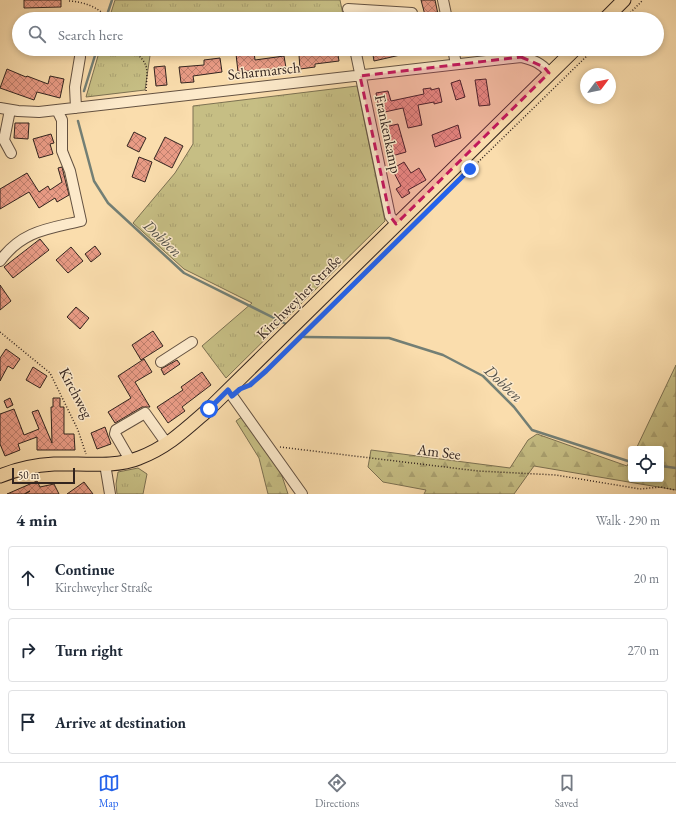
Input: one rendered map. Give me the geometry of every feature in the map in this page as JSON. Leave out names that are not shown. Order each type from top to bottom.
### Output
[{"type":"main road","points":[[612,12],[624,0]]},
{"type":"main road","name":"Kirchweyher Straße","points":[[0,476],[38,465],[106,464],[138,459],[167,444],[230,393],[396,224],[567,56]]},
{"type":"street","points":[[443,0],[446,12]]},
{"type":"street","points":[[348,11],[380,12]]},
{"type":"street","name":"Frankenkamp","points":[[356,56],[390,216],[396,224]]},
{"type":"street","points":[[454,56],[456,64]]},
{"type":"street","points":[[76,108],[75,87],[80,57]]},
{"type":"street","name":"Scharmarsch","points":[[3,111],[39,112],[521,57],[533,60],[544,67],[549,73]]},
{"type":"street","points":[[0,261],[11,248],[32,233],[80,221],[70,171],[62,151],[62,120],[56,110]]},
{"type":"street","points":[[3,111],[4,140],[11,153]]},
{"type":"street","points":[[161,362],[192,342]]},
{"type":"street","points":[[230,393],[269,445],[302,494]]},
{"type":"street","points":[[130,460],[116,434],[116,430],[145,413],[167,444]]},
{"type":"street","points":[[106,464],[110,494]]},
{"type":"path","points":[[631,12],[643,0]]},
{"type":"path","points":[[69,1],[84,2],[100,12]]},
{"type":"path","points":[[141,56],[146,64],[146,100]]},
{"type":"path","points":[[230,393],[250,385],[266,371],[306,330],[587,56]]},
{"type":"path","name":"Kirchweg","points":[[0,332],[50,373],[78,430],[89,465]]},
{"type":"path","name":"Am See","points":[[269,445],[478,471],[556,475],[640,489],[662,487],[675,490]]},
{"type":"highlighted area","points":[[521,57],[544,67],[549,73],[396,224],[390,216],[360,76]]},
{"type":"green space","points":[[115,0],[340,0],[343,12],[111,12]]},
{"type":"green space","points":[[98,56],[150,56],[145,90],[86,97]]},
{"type":"green space","points":[[357,86],[385,221],[226,378],[202,346],[252,303],[184,269],[133,223],[175,173],[193,144],[193,106]]},
{"type":"green space","points":[[676,365],[676,490],[629,482],[664,482],[664,446],[637,446]]},
{"type":"green space","points":[[243,416],[279,467],[288,494],[268,494],[259,458],[236,421]]},
{"type":"green space","points":[[537,434],[627,466],[628,464],[628,482],[534,466],[514,494],[424,494],[426,490],[383,482],[368,467],[371,450],[510,468],[528,440]]},
{"type":"green space","points":[[138,468],[147,474],[143,494],[117,494],[116,484],[118,472]]},
{"type":"building","points":[[24,0],[61,0],[61,7],[24,8]]},
{"type":"building","points":[[421,0],[435,0],[438,12],[424,12]]},
{"type":"building","points":[[236,56],[254,56],[255,60],[284,56],[286,68],[238,72]]},
{"type":"building","points":[[299,56],[338,56],[339,61],[315,64],[315,67],[300,69]]},
{"type":"building","points":[[373,56],[396,56],[374,61]]},
{"type":"building","points":[[220,58],[222,72],[193,76],[194,82],[181,83],[179,67],[204,65],[204,60]]},
{"type":"building","points":[[165,66],[167,85],[156,86],[154,67]]},
{"type":"building","points":[[7,69],[48,84],[50,76],[64,79],[60,98],[37,92],[34,100],[0,88]]},
{"type":"building","points":[[486,79],[490,105],[479,106],[475,80]]},
{"type":"building","points":[[460,80],[465,97],[456,100],[451,83]]},
{"type":"building","points":[[431,88],[431,90],[439,88],[442,102],[418,105],[422,125],[408,128],[403,108],[380,113],[376,93],[388,91],[391,101],[424,94],[423,89]]},
{"type":"building","points":[[15,123],[29,123],[28,139],[14,138]]},
{"type":"building","points":[[398,124],[406,152],[392,156],[385,127]]},
{"type":"building","points":[[458,125],[461,138],[435,147],[432,135]]},
{"type":"building","points":[[134,132],[146,138],[139,152],[127,146]]},
{"type":"building","points":[[51,134],[54,143],[50,144],[53,154],[39,158],[33,139]]},
{"type":"building","points":[[165,137],[183,146],[172,168],[154,159]]},
{"type":"building","points":[[139,157],[152,162],[145,182],[132,177]]},
{"type":"building","points":[[404,162],[411,173],[419,168],[426,180],[408,190],[410,193],[402,198],[396,189],[401,186],[392,169]]},
{"type":"building","points":[[62,167],[69,195],[57,202],[55,198],[39,208],[29,192],[0,209],[0,189],[27,173],[39,192],[48,186],[50,190],[62,182],[58,168]]},
{"type":"building","points":[[40,239],[49,250],[13,278],[4,267]]},
{"type":"building","points":[[95,246],[101,254],[91,262],[85,254]]},
{"type":"building","points":[[71,247],[83,261],[68,273],[56,260]]},
{"type":"building","points":[[0,285],[11,301],[0,310]]},
{"type":"building","points":[[76,307],[89,318],[80,329],[67,317]]},
{"type":"building","points":[[153,331],[163,346],[141,360],[132,345]]},
{"type":"building","points":[[6,349],[20,359],[13,369],[8,366],[0,381],[0,358]]},
{"type":"building","points":[[144,359],[152,372],[135,382],[150,407],[142,407],[115,423],[108,412],[131,398],[118,376]]},
{"type":"building","points":[[177,360],[180,364],[164,375],[161,369]]},
{"type":"building","points":[[33,367],[47,376],[40,388],[26,380]]},
{"type":"building","points":[[202,372],[211,385],[182,407],[185,411],[168,423],[157,407],[183,390],[181,387]]},
{"type":"building","points":[[10,398],[13,405],[7,408],[4,401]]},
{"type":"building","points":[[53,398],[60,398],[60,407],[64,407],[64,434],[74,434],[75,450],[37,450],[37,437],[18,444],[20,450],[5,456],[0,444],[0,414],[14,409],[24,435],[39,429],[32,412],[38,410],[52,443],[51,407],[53,407]]},
{"type":"building","points":[[105,427],[111,444],[97,449],[91,433]]},
{"type":"building","points":[[37,481],[40,487],[54,484],[59,494],[25,494],[30,491],[24,494],[7,494]]},
{"type":"building","points":[[84,482],[93,494],[67,494]]},
{"type":"waterway","name":"Dobben","points":[[108,12],[112,0]]},
{"type":"waterway","name":"Dobben","points":[[84,91],[95,56]]},
{"type":"waterway","name":"Dobben","points":[[78,121],[94,181],[108,203],[184,273],[286,324]]},
{"type":"waterway","name":"Dobben","points":[[304,337],[389,338],[443,355],[483,376],[514,407],[532,430],[628,461]]},
{"type":"waterway","name":"Dobben","points":[[664,466],[676,468]]},
{"type":"route","points":[[209,409],[228,390],[232,396],[240,389],[250,385],[266,371],[470,169]]}]
